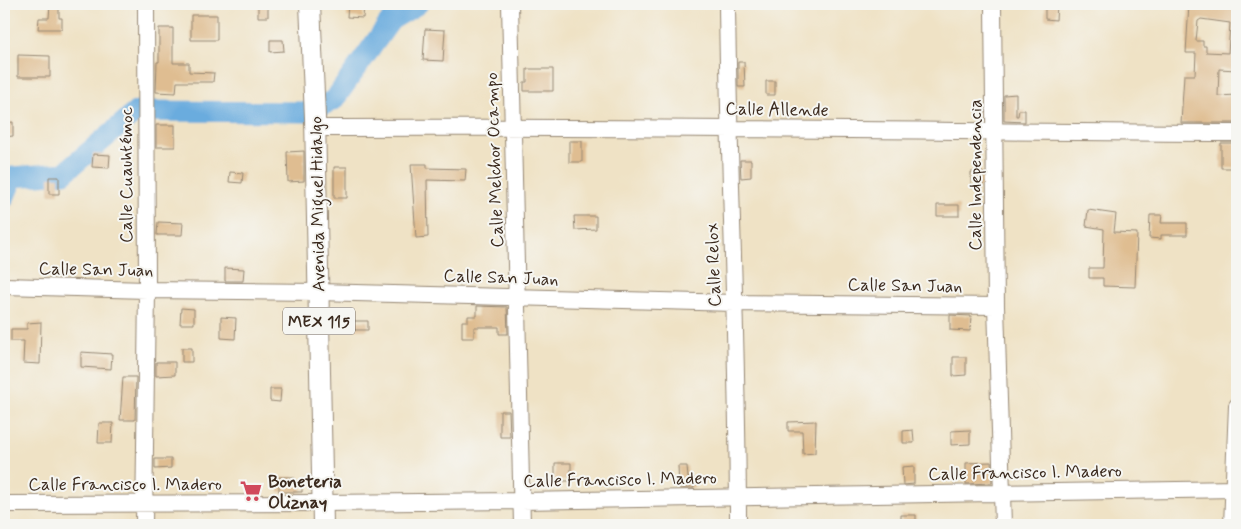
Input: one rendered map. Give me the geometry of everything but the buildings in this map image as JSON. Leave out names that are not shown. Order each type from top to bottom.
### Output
[{"type":"main road","name":"Avenida Miguel Hidalgo","points":[[310,4],[315,123],[323,525]]},
{"type":"street","name":"Calle Cuauhtémoc","points":[[144,525],[147,290],[146,4]]},
{"type":"street","name":"Calle Melchor Ocampo","points":[[510,4],[522,525]]},
{"type":"street","name":"Calle Relox","points":[[727,4],[728,128],[735,303],[738,525]]},
{"type":"street","name":"Calle Independencia","points":[[994,4],[996,306],[1003,525]]},
{"type":"street","name":"Calle Allende","points":[[315,123],[513,127],[1237,133]]},
{"type":"street","name":"Calle San Juan","points":[[4,286],[735,303],[996,306]]},
{"type":"street","points":[[1232,525],[1236,488],[1237,406]]},
{"type":"street","name":"Calle Francisco I. Madero","points":[[4,504],[322,504],[1236,488]]},
{"type":"waterway","points":[[4,198],[13,177],[64,173],[137,111],[306,112],[334,100],[391,20],[418,4]]},
{"type":"place","name":"Boneteria Oliznay","points":[[251,491]]}]
